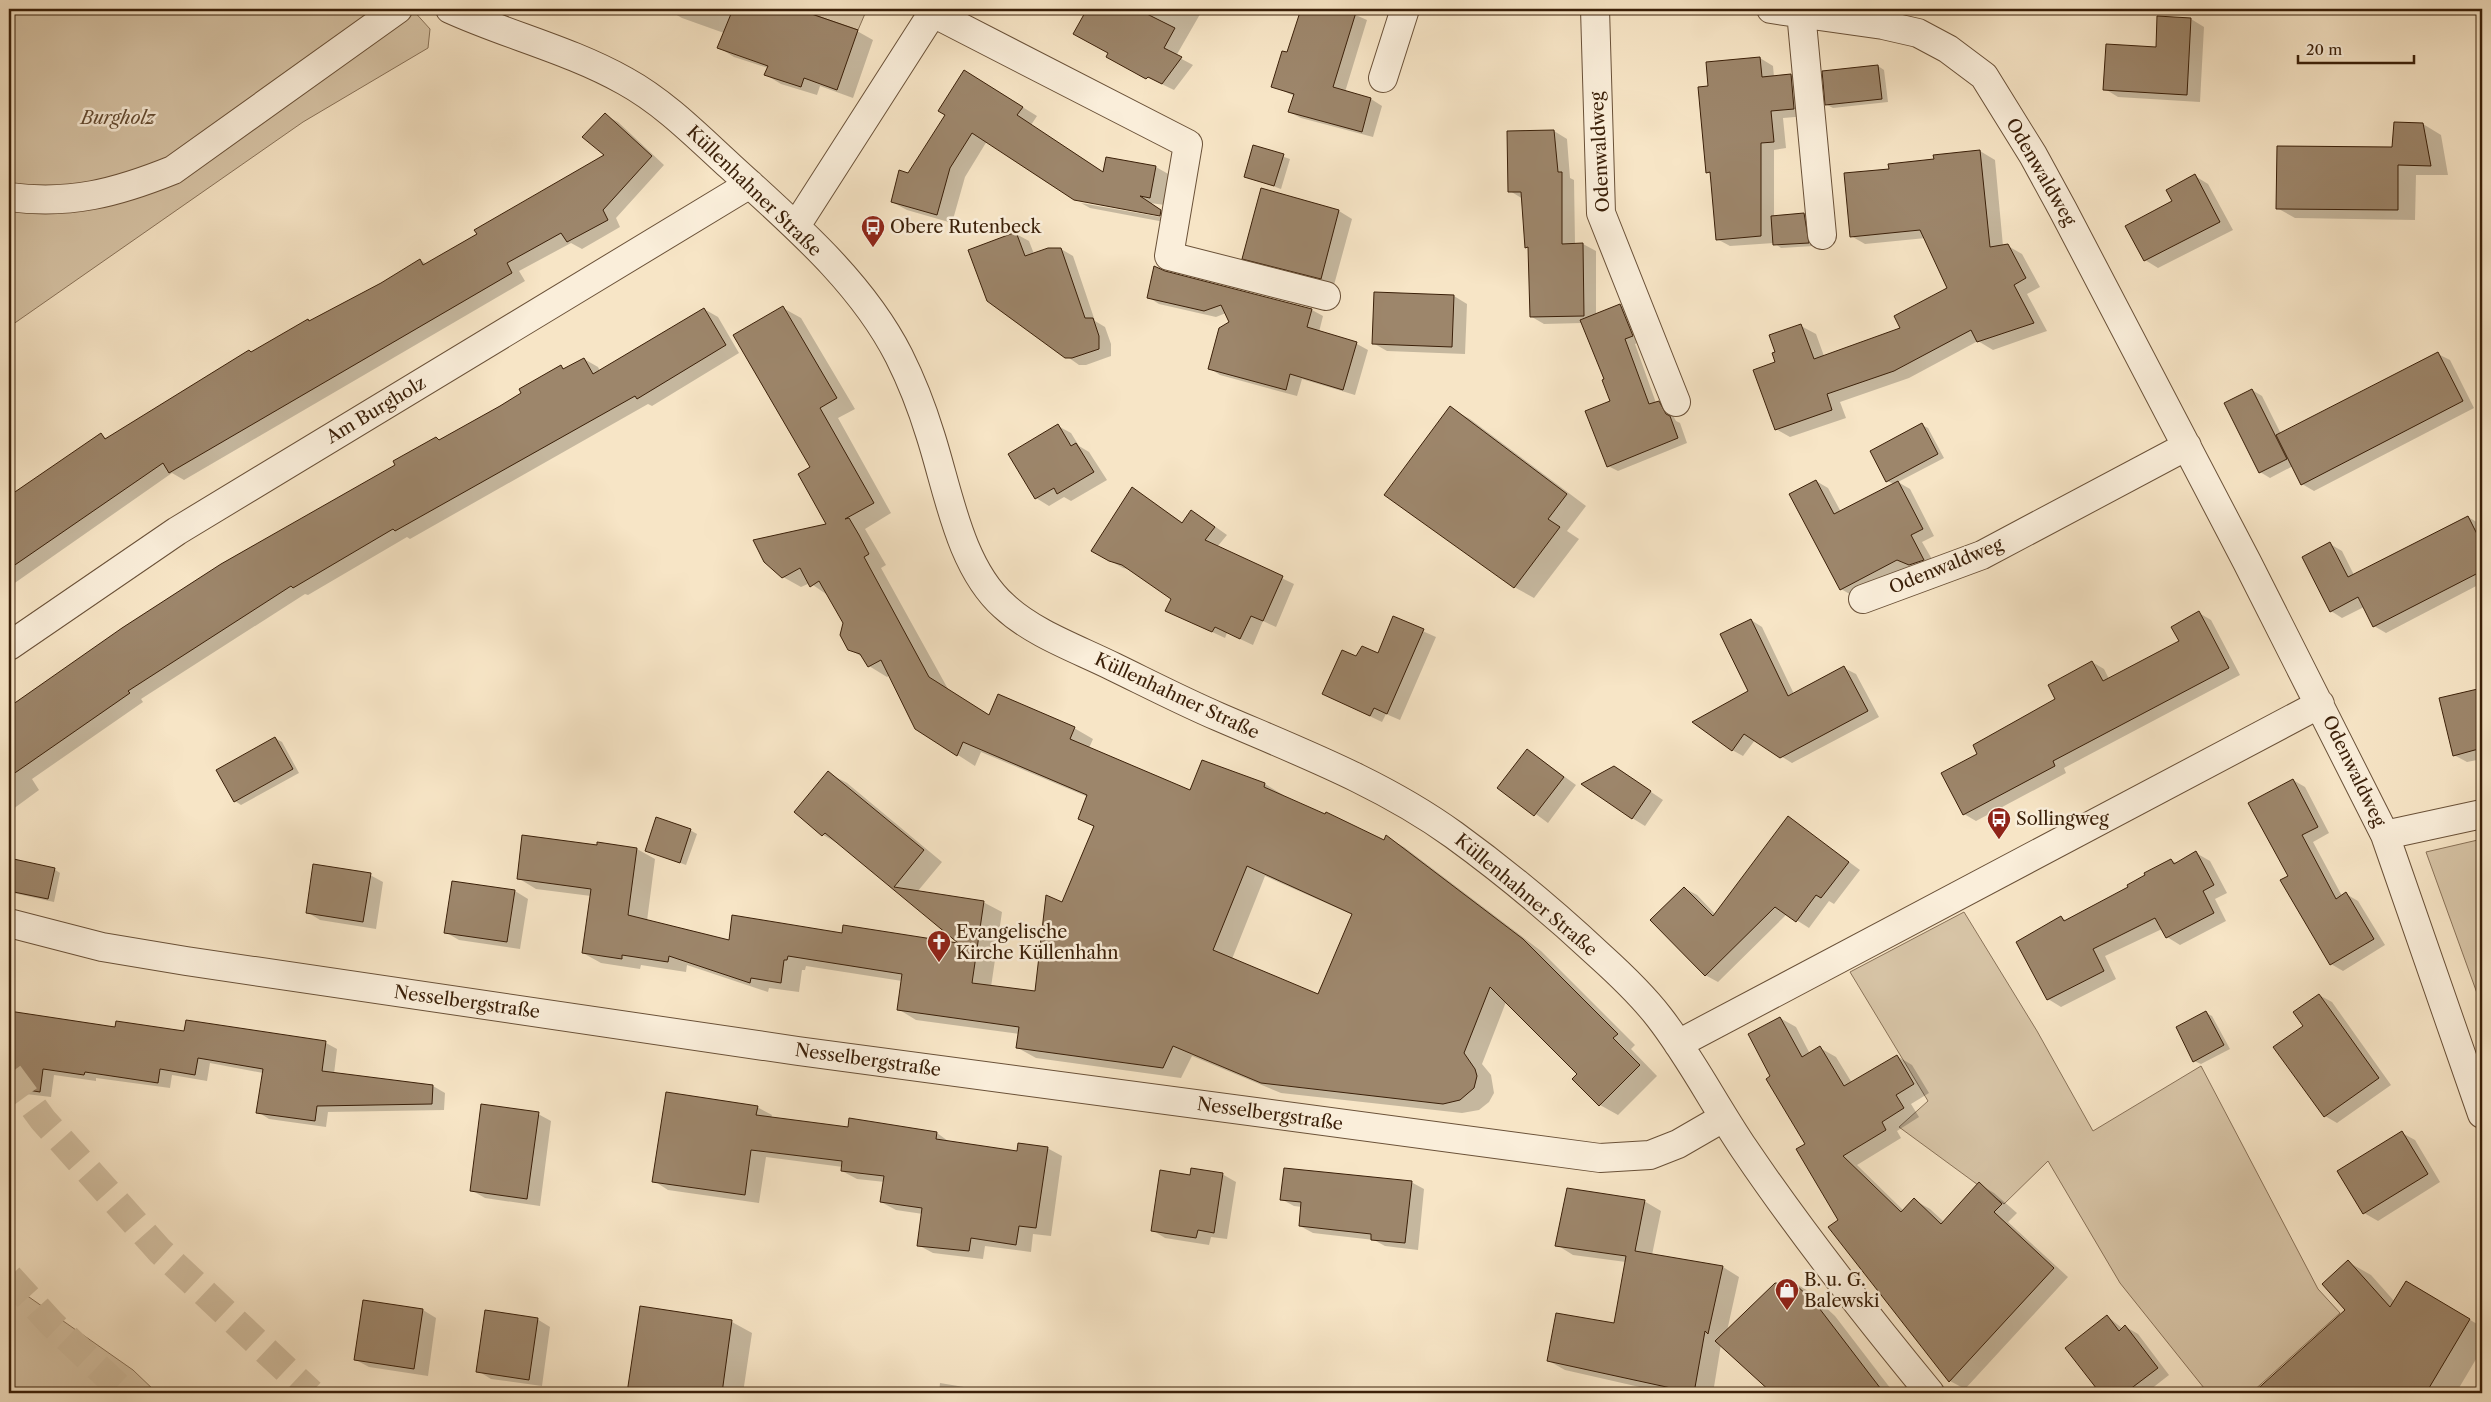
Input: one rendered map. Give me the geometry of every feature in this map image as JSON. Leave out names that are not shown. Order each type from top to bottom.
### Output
[{"type":"street","points":[[9,197],[63,201],[95,197],[136,186],[173,170],[398,9]]},
{"type":"street","name":"Küllenhahner Straße","points":[[450,9],[492,28],[592,64],[632,84],[673,114],[796,226],[856,292],[879,323],[898,355],[928,428],[952,506],[972,561],[990,593],[1004,607],[1033,627],[1210,713],[1349,773],[1397,798],[1455,836],[1562,920],[1658,1015],[1723,1118],[1779,1200],[1848,1293],[1930,1393]]},
{"type":"street","points":[[1383,78],[1405,9]]},
{"type":"street","name":"Odenwaldweg","points":[[1595,9],[1600,213],[1676,402]]},
{"type":"street","name":"Odenwaldweg","points":[[1771,9],[1883,25],[1918,34],[1948,49],[1984,76],[2042,171],[2320,704],[2385,835],[2482,1114]]},
{"type":"street","points":[[796,226],[934,11],[1188,144],[1169,256],[1326,296]]},
{"type":"street","points":[[1800,12],[1822,235]]},
{"type":"street","name":"Am Burgholz","points":[[9,646],[176,530],[750,184]]},
{"type":"street","name":"Odenwaldweg","points":[[1863,599],[1982,555],[2186,446]]},
{"type":"street","points":[[1678,1044],[2320,704]]},
{"type":"street","points":[[2385,835],[2482,814]]},
{"type":"street","name":"Nesselbergstraße","points":[[9,923],[102,947],[186,961],[798,1051],[1600,1158],[1650,1155],[1678,1144],[1723,1118]]},
{"type":"green space","name":"Burgholz","points":[[9,9],[412,9],[430,29],[428,48],[303,122],[9,327]]},
{"type":"green space","points":[[797,9],[867,9],[858,30]]},
{"type":"green space","points":[[2482,839],[2482,1007],[2426,852]]},
{"type":"green space","points":[[1964,912],[2037,1031],[2093,1131],[2201,1066],[2318,1289],[2340,1313],[2251,1393],[2208,1393],[2120,1283],[2048,1161],[2004,1204],[1899,1127],[1928,1101],[1850,972]]},
{"type":"green space","points":[[9,1283],[133,1370],[157,1393],[9,1393]]},
{"type":"building","points":[[733,9],[797,9],[858,30],[837,90],[804,78],[801,87],[764,75],[768,66],[717,48]]},
{"type":"building","points":[[1087,9],[1137,9],[1175,28],[1164,48],[1182,57],[1162,84],[1148,77],[1146,79],[1106,57],[1108,53],[1073,34]]},
{"type":"building","points":[[1301,9],[1357,9],[1333,87],[1371,98],[1362,132],[1288,112],[1294,94],[1271,87],[1282,51],[1287,52]]},
{"type":"building","points":[[2157,16],[2191,18],[2187,95],[2103,90],[2106,44],[2156,47]]},
{"type":"building","points":[[1760,57],[1762,77],[1791,74],[1794,109],[1771,111],[1774,142],[1761,143],[1761,236],[1716,240],[1710,172],[1706,173],[1698,87],[1708,86],[1706,62]]},
{"type":"building","points":[[1878,65],[1882,99],[1825,105],[1822,71]]},
{"type":"building","points":[[964,70],[1023,107],[1017,115],[1103,172],[1106,157],[1156,166],[1150,198],[1140,196],[1161,210],[1160,216],[1074,200],[972,133],[950,168],[937,215],[891,202],[899,170],[908,173],[945,115],[938,111]]},
{"type":"building","points":[[605,113],[652,156],[603,210],[608,220],[567,242],[561,233],[507,263],[512,273],[169,473],[163,463],[9,569],[9,496],[101,433],[105,439],[249,350],[251,352],[308,319],[309,321],[381,283],[420,259],[423,265],[477,234],[474,230],[604,155],[582,137]]},
{"type":"building","points":[[2394,122],[2423,123],[2431,166],[2398,165],[2398,210],[2276,209],[2277,146],[2392,147]]},
{"type":"building","points":[[1554,130],[1558,172],[1562,172],[1562,244],[1583,243],[1584,316],[1530,317],[1528,247],[1525,248],[1521,192],[1508,192],[1507,131]]},
{"type":"building","points":[[1253,145],[1284,154],[1274,186],[1244,177]]},
{"type":"building","points":[[1980,150],[1990,247],[2008,244],[2026,278],[2014,285],[2034,323],[1977,342],[1971,330],[1894,371],[1827,394],[1832,410],[1775,430],[1753,370],[1775,362],[1772,353],[1775,352],[1769,335],[1801,324],[1814,359],[1900,328],[1894,316],[1947,288],[1920,230],[1850,237],[1844,173],[1889,169],[1888,164],[1934,159],[1933,155]]},
{"type":"building","points":[[2195,174],[2220,222],[2144,261],[2125,226],[2172,201],[2166,190]]},
{"type":"building","points":[[1261,188],[1339,210],[1321,279],[1242,259]]},
{"type":"building","points":[[1804,213],[1809,243],[1773,245],[1771,216]]},
{"type":"building","points":[[1016,232],[1025,256],[1048,248],[1061,248],[1085,318],[1093,318],[1099,336],[1099,349],[1072,358],[1065,358],[987,301],[968,250]]},
{"type":"building","points":[[1154,266],[1165,271],[1312,309],[1307,327],[1357,342],[1343,390],[1290,374],[1286,390],[1208,369],[1219,328],[1229,322],[1221,305],[1204,311],[1147,298]]},
{"type":"building","points":[[1374,292],[1454,295],[1452,347],[1372,344]]},
{"type":"building","points":[[1620,304],[1633,336],[1625,339],[1649,404],[1659,401],[1666,414],[1670,416],[1678,438],[1607,467],[1585,411],[1610,401],[1602,380],[1604,379],[1580,320]]},
{"type":"building","points":[[783,306],[837,398],[820,408],[874,503],[845,519],[849,518],[859,535],[869,554],[864,557],[929,677],[989,715],[998,694],[1075,727],[1070,739],[1190,790],[1202,760],[1265,783],[1264,787],[1325,814],[1326,812],[1384,840],[1386,835],[1523,939],[1618,1034],[1613,1038],[1640,1065],[1599,1106],[1572,1079],[1577,1074],[1490,987],[1464,1053],[1475,1069],[1477,1076],[1474,1088],[1460,1100],[1443,1104],[1261,1083],[1173,1046],[1163,1068],[1016,1048],[1019,1027],[897,1010],[902,974],[788,956],[787,960],[784,960],[781,983],[751,978],[750,983],[669,956],[668,962],[622,955],[622,959],[582,953],[591,889],[517,879],[522,835],[597,845],[597,842],[637,848],[628,915],[729,940],[732,915],[842,933],[843,925],[958,943],[825,833],[822,836],[794,812],[828,771],[924,850],[894,887],[984,901],[972,983],[1035,991],[1046,895],[1062,902],[1094,826],[1078,819],[1087,795],[963,742],[957,756],[915,729],[881,660],[868,667],[860,654],[848,650],[840,635],[843,623],[819,581],[810,587],[800,568],[782,578],[764,562],[753,540],[826,524],[798,474],[810,467],[733,335]],"holes":[[[1247,866],[1352,914],[1318,994],[1213,950]]]},
{"type":"building","points":[[704,308],[726,345],[637,399],[635,396],[395,531],[393,529],[293,588],[291,586],[128,691],[130,693],[9,777],[9,707],[122,628],[221,564],[395,465],[393,461],[436,437],[439,440],[500,406],[521,393],[519,389],[561,365],[563,369],[584,358],[593,374]]},
{"type":"building","points":[[2438,352],[2463,401],[2301,485],[2276,435]]},
{"type":"building","points":[[2252,389],[2287,459],[2259,473],[2224,403]]},
{"type":"building","points":[[1450,406],[1567,494],[1548,519],[1560,527],[1514,588],[1384,495]]},
{"type":"building","points":[[1922,423],[1938,454],[1886,482],[1870,451]]},
{"type":"building","points":[[1058,424],[1071,446],[1076,443],[1094,472],[1057,494],[1054,488],[1035,499],[1008,454]]},
{"type":"building","points":[[1816,480],[1834,514],[1898,481],[1923,529],[1911,535],[1924,560],[1909,565],[1897,560],[1840,590],[1789,494]]},
{"type":"building","points":[[1132,487],[1182,523],[1191,510],[1215,527],[1205,540],[1283,576],[1263,621],[1251,616],[1240,639],[1215,627],[1212,632],[1165,611],[1171,599],[1122,565],[1109,561],[1091,551]]},
{"type":"building","points":[[2468,516],[2482,544],[2482,571],[2373,627],[2358,597],[2330,612],[2302,557],[2330,542],[2348,577]]},
{"type":"building","points":[[2199,611],[2229,668],[2053,761],[2055,766],[1963,815],[1941,773],[1977,754],[1973,745],[2055,699],[2048,685],[2092,661],[2103,681],[2179,641],[2171,627]]},
{"type":"building","points":[[1393,616],[1424,629],[1387,714],[1374,708],[1370,716],[1322,694],[1342,650],[1356,656],[1362,646],[1378,653]]},
{"type":"building","points":[[1751,619],[1788,696],[1844,666],[1868,711],[1780,758],[1744,734],[1732,751],[1692,722],[1748,691],[1720,634]]},
{"type":"building","points":[[2482,688],[2482,748],[2453,756],[2439,698]]},
{"type":"building","points":[[275,737],[293,769],[234,802],[216,770]]},
{"type":"building","points":[[1527,749],[1564,777],[1534,816],[1497,788]]},
{"type":"building","points":[[1614,766],[1651,791],[1632,819],[1581,784]]},
{"type":"building","points":[[2293,779],[2318,827],[2302,835],[2336,899],[2346,892],[2374,939],[2330,965],[2280,880],[2288,876],[2248,803]]},
{"type":"building","points":[[1788,816],[1849,862],[1821,898],[1816,895],[1796,922],[1775,907],[1705,976],[1650,920],[1684,887],[1713,916]]},
{"type":"building","points":[[656,817],[691,829],[680,863],[645,851]]},
{"type":"building","points":[[2196,851],[2214,885],[2203,891],[2214,913],[2166,938],[2155,918],[2093,949],[2104,971],[2047,1000],[2016,942],[2061,916],[2064,921],[2128,887],[2127,885],[2145,875],[2144,873],[2171,859],[2174,864]]},
{"type":"building","points":[[9,858],[55,868],[48,899],[9,891]]},
{"type":"building","points":[[313,864],[371,873],[363,922],[306,913]]},
{"type":"building","points":[[452,881],[515,890],[507,942],[444,933]]},
{"type":"building","points":[[2319,994],[2379,1078],[2324,1117],[2273,1047],[2303,1026],[2293,1012]]},
{"type":"building","points":[[9,1011],[115,1027],[116,1021],[184,1031],[186,1020],[326,1041],[322,1071],[433,1085],[432,1104],[317,1106],[315,1121],[256,1113],[263,1069],[198,1058],[195,1075],[160,1069],[158,1083],[85,1072],[84,1075],[43,1069],[40,1092],[9,1087]]},
{"type":"building","points":[[2206,1011],[2224,1045],[2193,1062],[2176,1027]]},
{"type":"building","points":[[1780,1017],[1802,1057],[1820,1046],[1844,1086],[1897,1055],[1914,1084],[1896,1095],[1904,1108],[1882,1122],[1886,1130],[1843,1156],[1901,1212],[1914,1198],[1941,1224],[1979,1182],[2002,1204],[1994,1212],[2054,1268],[1949,1382],[1828,1227],[1838,1220],[1796,1149],[1805,1144],[1766,1079],[1770,1076],[1748,1034]]},
{"type":"building","points":[[666,1092],[758,1106],[756,1115],[848,1127],[849,1118],[937,1132],[936,1139],[1017,1151],[1018,1143],[1048,1147],[1036,1228],[1019,1226],[1016,1245],[971,1238],[969,1251],[917,1246],[922,1208],[880,1202],[884,1176],[841,1171],[842,1161],[751,1150],[745,1195],[652,1182]]},
{"type":"building","points":[[481,1104],[539,1112],[527,1199],[470,1191]]},
{"type":"building","points":[[2402,1131],[2428,1174],[2363,1214],[2337,1171]]},
{"type":"building","points":[[1191,1168],[1223,1173],[1214,1233],[1198,1230],[1196,1238],[1151,1231],[1160,1170],[1190,1175]]},
{"type":"building","points":[[1284,1168],[1412,1181],[1405,1243],[1371,1240],[1371,1234],[1299,1226],[1301,1202],[1280,1200]]},
{"type":"building","points":[[1567,1188],[1645,1200],[1635,1251],[1723,1266],[1708,1334],[1705,1331],[1694,1393],[1547,1361],[1556,1313],[1614,1323],[1626,1256],[1555,1246]]},
{"type":"building","points":[[2348,1260],[2390,1307],[2406,1281],[2470,1319],[2426,1393],[2253,1393],[2345,1310],[2322,1284]]},
{"type":"building","points":[[1790,1279],[1816,1304],[1884,1393],[1772,1393],[1715,1341],[1775,1283],[1783,1284]]},
{"type":"building","points":[[363,1300],[423,1309],[414,1369],[354,1360]]},
{"type":"building","points":[[640,1306],[732,1320],[722,1393],[627,1393]]},
{"type":"building","points":[[485,1310],[538,1318],[529,1380],[476,1372]]},
{"type":"building","points":[[2107,1315],[2119,1331],[2125,1325],[2158,1368],[2125,1393],[2100,1393],[2065,1348]]},
{"type":"tunnel","points":[[9,1074],[43,1120],[160,1251],[311,1393]]},
{"type":"tunnel","points":[[9,1277],[51,1323],[125,1393]]},
{"type":"place","name":"Obere Rutenbeck","points":[[873,248]]},
{"type":"place","name":"Sollingweg","points":[[1999,840]]},
{"type":"place","name":"Evangelische Kirche Küllenhahn","points":[[939,963]]},
{"type":"place","name":"B. u. G. Balewski","points":[[1787,1311]]}]
